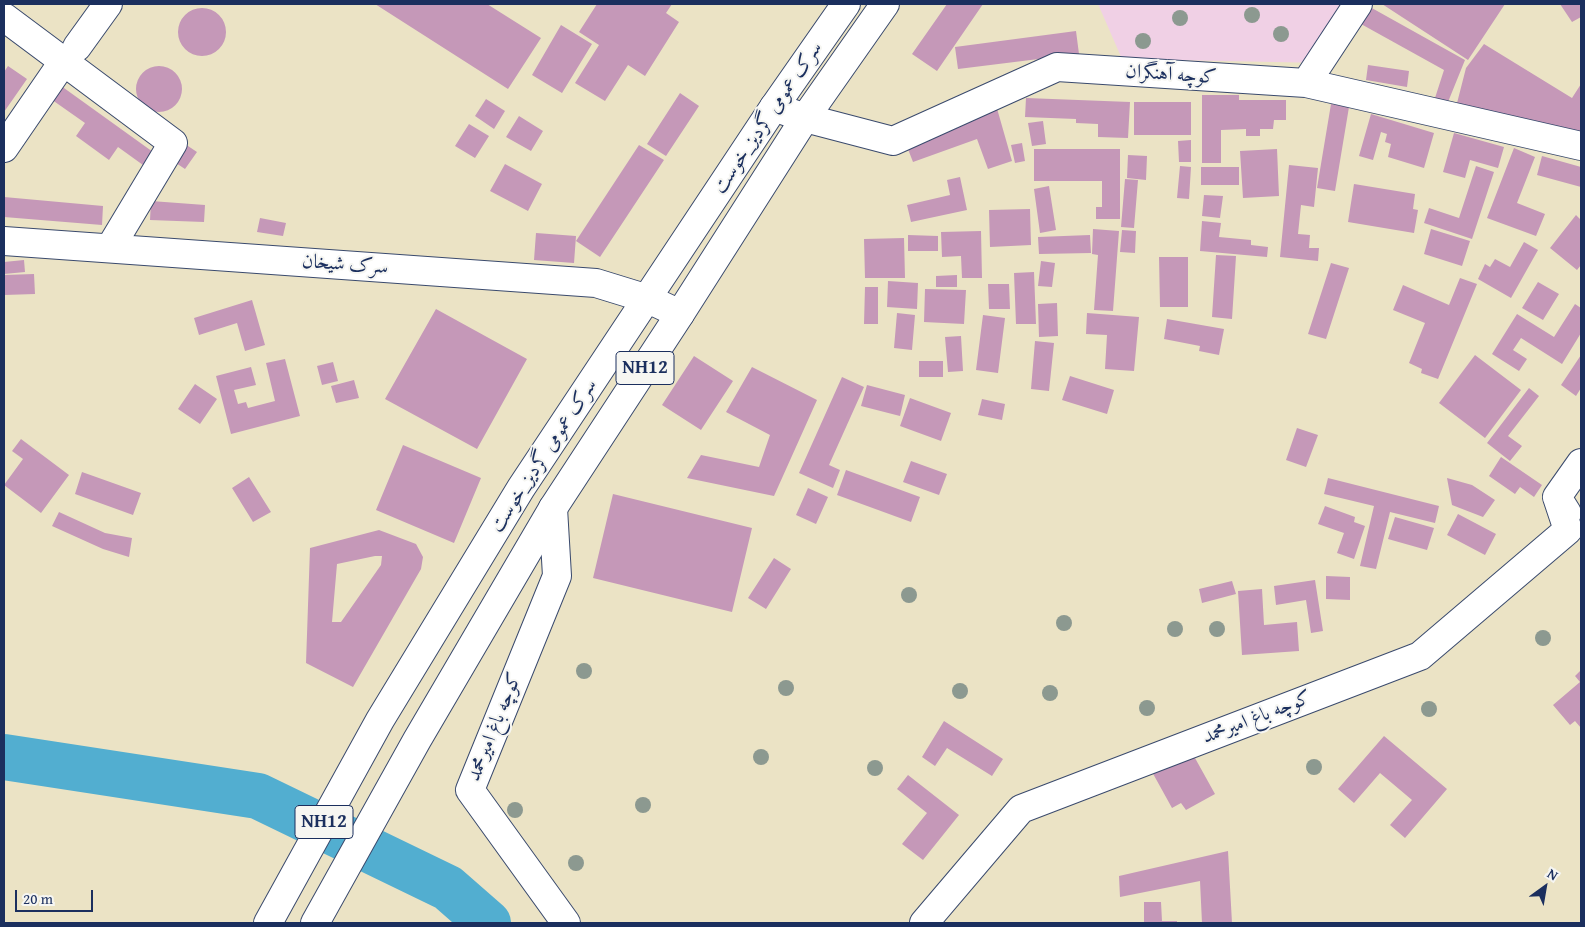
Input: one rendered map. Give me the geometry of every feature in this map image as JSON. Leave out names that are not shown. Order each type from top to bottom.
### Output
[{"type":"main road","points":[[4,148],[70,54],[108,4]]},
{"type":"main road","name":"سرک عمومی گردیز_خوست","points":[[268,923],[380,720],[521,488],[774,107],[846,4]]},
{"type":"main road","name":"سرک عمومی گردیز_خوست","points":[[316,923],[417,740],[552,508],[680,314],[805,118],[885,4]]},
{"type":"main road","points":[[1306,84],[1358,4]]},
{"type":"main road","points":[[4,17],[70,54],[173,143],[110,248]]},
{"type":"main road","name":"کوچه آهنگران","points":[[774,107],[805,118],[893,140],[1057,67],[1306,84],[1581,146]]},
{"type":"main road","name":"سرک شیخان","points":[[4,241],[596,283],[648,299],[680,314]]},
{"type":"main road","points":[[1581,462],[1557,497],[1581,536]]},
{"type":"main road","name":"کوچه باغ امیرمحمد","points":[[924,923],[1021,808],[1420,656],[1568,530],[1557,497]]},
{"type":"main road","name":"کوچه باغ امیرمحمد","points":[[552,508],[557,576],[470,790],[566,923]]},
{"type":"shaded area","points":[[1098,4],[1362,4],[1324,63],[1122,59]]},
{"type":"building","points":[[375,4],[487,4],[541,38],[508,89]]},
{"type":"building","points":[[597,4],[672,4],[666,13],[679,22],[645,76],[628,65],[605,101],[575,83],[599,45],[579,32]]},
{"type":"building","points":[[947,4],[983,4],[937,71],[912,54]]},
{"type":"building","points":[[1382,4],[1505,4],[1468,60]]},
{"type":"building","points":[[1560,4],[1581,4],[1581,17],[1572,22]]},
{"type":"building","points":[[1370,7],[1465,60],[1448,102],[1435,98],[1444,70],[1361,24]]},
{"type":"building","points":[[197,8],[207,8],[219,15],[226,27],[226,37],[219,49],[207,56],[197,56],[189,52],[182,45],[178,37],[178,27],[182,19],[189,12]]},
{"type":"building","points":[[561,25],[592,44],[562,93],[532,75]]},
{"type":"building","points":[[1076,31],[1079,54],[958,69],[955,47]]},
{"type":"building","points":[[1484,44],[1572,98],[1581,84],[1581,129],[1576,138],[1456,107],[1466,68]]},
{"type":"building","points":[[1368,65],[1409,71],[1407,87],[1366,80]]},
{"type":"building","points":[[8,66],[27,79],[4,112],[4,72]]},
{"type":"building","points":[[164,66],[168,67],[178,76],[181,80],[181,98],[172,108],[164,112],[154,112],[146,108],[137,98],[136,84],[140,76],[150,67]]},
{"type":"building","points":[[57,83],[153,152],[143,165],[118,147],[109,160],[76,136],[85,123],[48,97]]},
{"type":"building","points":[[680,93],[699,106],[666,156],[647,144]]},
{"type":"building","points":[[1202,95],[1239,95],[1239,100],[1286,100],[1286,120],[1274,120],[1273,129],[1260,129],[1260,136],[1246,136],[1246,129],[1221,130],[1221,163],[1202,163]]},
{"type":"building","points":[[1026,98],[1130,102],[1128,138],[1098,137],[1098,124],[1076,123],[1076,119],[1025,117]]},
{"type":"building","points":[[486,99],[505,111],[494,129],[475,116]]},
{"type":"building","points":[[1134,102],[1191,102],[1191,135],[1134,135]]},
{"type":"building","points":[[1331,104],[1349,107],[1335,191],[1317,188]]},
{"type":"building","points":[[996,105],[1012,161],[988,169],[977,139],[913,162],[906,144]]},
{"type":"building","points":[[1371,114],[1434,133],[1424,168],[1388,157],[1391,144],[1385,142],[1387,134],[1381,132],[1373,160],[1359,156]]},
{"type":"building","points":[[519,116],[543,131],[531,151],[506,137]]},
{"type":"building","points":[[1043,121],[1046,144],[1032,146],[1028,123]]},
{"type":"building","points":[[469,124],[489,136],[475,158],[455,146]]},
{"type":"building","points":[[1454,133],[1504,147],[1498,168],[1470,160],[1465,178],[1443,172]]},
{"type":"building","points":[[179,140],[197,152],[185,169],[167,157]]},
{"type":"building","points":[[1191,140],[1191,162],[1179,162],[1178,141]]},
{"type":"building","points":[[1022,143],[1025,161],[1015,163],[1011,145]]},
{"type":"building","points":[[639,145],[664,160],[600,257],[576,241]]},
{"type":"building","points":[[1514,148],[1535,157],[1517,203],[1545,214],[1536,236],[1487,218]]},
{"type":"building","points":[[1034,149],[1120,149],[1120,219],[1096,219],[1096,207],[1102,207],[1102,181],[1034,181]]},
{"type":"building","points":[[1277,149],[1279,196],[1243,198],[1240,151]]},
{"type":"building","points":[[1128,155],[1147,156],[1146,180],[1127,178]]},
{"type":"building","points":[[1542,156],[1581,167],[1581,187],[1537,175]]},
{"type":"building","points":[[505,164],[542,184],[528,211],[490,191]]},
{"type":"building","points":[[1289,165],[1318,168],[1314,207],[1301,205],[1298,234],[1310,235],[1309,248],[1319,248],[1318,261],[1280,257]]},
{"type":"building","points":[[1180,166],[1191,167],[1189,199],[1177,198]]},
{"type":"building","points":[[1476,166],[1494,172],[1472,239],[1424,223],[1429,208],[1459,218]]},
{"type":"building","points":[[1201,167],[1239,167],[1239,185],[1201,185]]},
{"type":"building","points":[[960,177],[967,210],[911,222],[907,205],[950,195],[947,180]]},
{"type":"building","points":[[1125,179],[1138,180],[1134,228],[1121,227]]},
{"type":"building","points":[[1354,184],[1415,194],[1413,209],[1418,210],[1414,233],[1348,222]]},
{"type":"building","points":[[1049,186],[1056,230],[1040,233],[1034,189]]},
{"type":"building","points":[[1204,195],[1223,196],[1220,218],[1202,216]]},
{"type":"building","points":[[4,197],[103,206],[102,225],[4,217]]},
{"type":"building","points":[[151,201],[205,205],[204,222],[150,220]]},
{"type":"building","points":[[1030,209],[1031,245],[990,247],[989,210]]},
{"type":"building","points":[[1576,215],[1581,220],[1581,265],[1577,270],[1550,248]]},
{"type":"building","points":[[260,218],[286,223],[283,236],[257,232]]},
{"type":"building","points":[[1202,221],[1221,223],[1219,237],[1251,240],[1251,245],[1268,247],[1267,257],[1200,251]]},
{"type":"building","points":[[1093,229],[1119,231],[1113,311],[1094,310],[1098,255],[1092,254]]},
{"type":"building","points":[[1431,229],[1470,241],[1462,266],[1424,254]]},
{"type":"building","points":[[1122,230],[1136,231],[1135,253],[1120,252]]},
{"type":"building","points":[[981,231],[982,278],[962,278],[961,256],[942,257],[941,232]]},
{"type":"building","points":[[536,233],[576,236],[574,263],[534,260]]},
{"type":"building","points":[[908,235],[938,236],[938,251],[908,251]]},
{"type":"building","points":[[1090,235],[1091,253],[1039,254],[1038,237]]},
{"type":"building","points":[[904,238],[905,278],[865,278],[864,239]]},
{"type":"building","points":[[1524,242],[1538,250],[1511,298],[1478,279],[1485,264],[1490,267],[1495,259],[1510,267]]},
{"type":"building","points":[[1216,255],[1236,256],[1232,319],[1212,317]]},
{"type":"building","points":[[1159,257],[1188,257],[1188,307],[1160,307]]},
{"type":"building","points":[[24,260],[25,272],[4,274],[4,262]]},
{"type":"building","points":[[1041,261],[1055,263],[1052,287],[1038,286]]},
{"type":"building","points":[[1331,263],[1349,268],[1326,339],[1308,334]]},
{"type":"building","points":[[1034,272],[1036,324],[1016,324],[1014,273]]},
{"type":"building","points":[[34,274],[35,294],[4,295],[4,275]]},
{"type":"building","points":[[957,275],[957,287],[936,287],[936,276]]},
{"type":"building","points":[[1460,278],[1477,284],[1438,379],[1421,373],[1422,369],[1409,363],[1425,323],[1393,310],[1403,285],[1449,305]]},
{"type":"building","points":[[888,281],[918,283],[917,309],[887,307]]},
{"type":"building","points":[[1538,282],[1559,294],[1543,320],[1522,308]]},
{"type":"building","points":[[988,284],[1009,284],[1010,309],[989,309]]},
{"type":"building","points":[[865,287],[878,287],[878,324],[864,324]]},
{"type":"building","points":[[925,289],[966,290],[964,324],[924,322]]},
{"type":"building","points":[[252,300],[265,345],[245,351],[237,323],[199,335],[194,318]]},
{"type":"building","points":[[1057,303],[1058,336],[1039,337],[1038,304]]},
{"type":"building","points":[[1575,304],[1581,308],[1581,333],[1562,364],[1521,338],[1513,350],[1527,359],[1519,371],[1492,354],[1517,314],[1554,337]]},
{"type":"building","points":[[436,309],[527,359],[477,449],[385,399]]},
{"type":"building","points":[[897,313],[915,315],[912,350],[894,348]]},
{"type":"building","points":[[1087,313],[1139,317],[1134,371],[1105,369],[1107,335],[1086,334]]},
{"type":"building","points":[[983,315],[1005,318],[998,373],[976,370]]},
{"type":"building","points":[[1167,319],[1224,329],[1219,355],[1199,351],[1200,346],[1164,339]]},
{"type":"building","points":[[961,336],[963,371],[948,372],[945,337]]},
{"type":"building","points":[[1035,341],[1054,343],[1049,391],[1031,389]]},
{"type":"building","points":[[1475,355],[1521,390],[1485,438],[1439,403]]},
{"type":"building","points":[[1581,355],[1581,388],[1576,396],[1561,385]]},
{"type":"building","points":[[694,356],[733,381],[701,430],[662,405]]},
{"type":"building","points":[[285,359],[300,416],[231,434],[216,376],[251,367],[256,385],[234,390],[238,404],[246,402],[248,408],[275,401],[266,363]]},
{"type":"building","points":[[919,361],[943,361],[943,377],[919,377]]},
{"type":"building","points":[[333,362],[338,381],[322,385],[317,366]]},
{"type":"building","points":[[752,367],[817,400],[774,496],[687,478],[701,455],[759,467],[770,435],[726,412]]},
{"type":"building","points":[[1070,376],[1114,390],[1107,414],[1062,400]]},
{"type":"building","points":[[842,377],[864,387],[829,465],[840,470],[833,488],[799,473]]},
{"type":"building","points":[[354,380],[359,398],[336,403],[331,386]]},
{"type":"building","points":[[195,384],[217,399],[200,424],[178,409]]},
{"type":"building","points":[[867,385],[905,395],[900,416],[861,406]]},
{"type":"building","points":[[1529,388],[1539,396],[1508,436],[1522,446],[1510,461],[1487,443]]},
{"type":"building","points":[[910,398],[951,413],[941,441],[900,426]]},
{"type":"building","points":[[982,399],[1005,404],[1002,420],[978,415]]},
{"type":"building","points":[[1297,428],[1318,435],[1306,467],[1286,460]]},
{"type":"building","points":[[21,439],[69,475],[41,513],[4,485],[23,459],[12,451]]},
{"type":"building","points":[[403,445],[481,478],[454,543],[376,510]]},
{"type":"building","points":[[1501,457],[1542,485],[1534,497],[1520,487],[1515,494],[1489,476]]},
{"type":"building","points":[[911,461],[947,474],[939,495],[903,482]]},
{"type":"building","points":[[846,470],[920,497],[911,522],[837,495]]},
{"type":"building","points":[[82,472],[141,493],[133,515],[75,494]]},
{"type":"building","points":[[249,477],[271,512],[253,522],[232,488]]},
{"type":"building","points":[[1328,478],[1439,506],[1435,523],[1390,512],[1376,569],[1360,566],[1374,506],[1324,494]]},
{"type":"building","points":[[1447,478],[1472,485],[1495,500],[1483,517],[1452,505]]},
{"type":"building","points":[[808,488],[828,497],[816,524],[796,515]]},
{"type":"building","points":[[613,494],[752,528],[732,612],[593,578]]},
{"type":"building","points":[[1325,506],[1355,517],[1354,522],[1365,526],[1354,559],[1337,553],[1344,533],[1318,524]]},
{"type":"building","points":[[59,512],[105,533],[132,538],[129,557],[103,549],[52,526]]},
{"type":"building","points":[[1458,514],[1496,534],[1485,555],[1447,535]]},
{"type":"building","points":[[1395,517],[1434,528],[1427,550],[1388,539]]},
{"type":"building","points":[[379,530],[416,544],[423,557],[421,569],[353,687],[306,663],[310,548]],"holes":[[[382,556],[381,565],[341,622],[332,622],[337,564]]]},
{"type":"building","points":[[774,558],[791,569],[766,609],[748,598]]},
{"type":"building","points":[[1326,576],[1350,577],[1350,600],[1326,599]]},
{"type":"building","points":[[1315,580],[1323,631],[1311,633],[1306,600],[1276,605],[1274,586]]},
{"type":"building","points":[[1232,581],[1236,594],[1202,603],[1199,589]]},
{"type":"building","points":[[1262,589],[1264,625],[1297,622],[1299,651],[1242,655],[1238,591]]},
{"type":"building","points":[[1581,670],[1581,728],[1575,721],[1570,725],[1553,705],[1580,682],[1575,676]]},
{"type":"building","points":[[944,721],[1003,759],[992,776],[947,748],[935,766],[922,757]]},
{"type":"building","points":[[1384,736],[1447,789],[1405,838],[1390,825],[1412,800],[1380,773],[1354,803],[1338,789]]},
{"type":"building","points":[[1190,749],[1215,794],[1186,810],[1181,803],[1172,808],[1151,770]]},
{"type":"building","points":[[908,775],[959,815],[923,860],[902,844],[927,813],[897,789]]},
{"type":"building","points":[[1228,851],[1232,923],[1202,923],[1200,881],[1120,897],[1119,876]]},
{"type":"building","points":[[1144,902],[1161,902],[1162,921],[1177,921],[1177,923],[1144,923]]},
{"type":"waterway","points":[[4,757],[258,796],[448,888],[488,923]]}]
